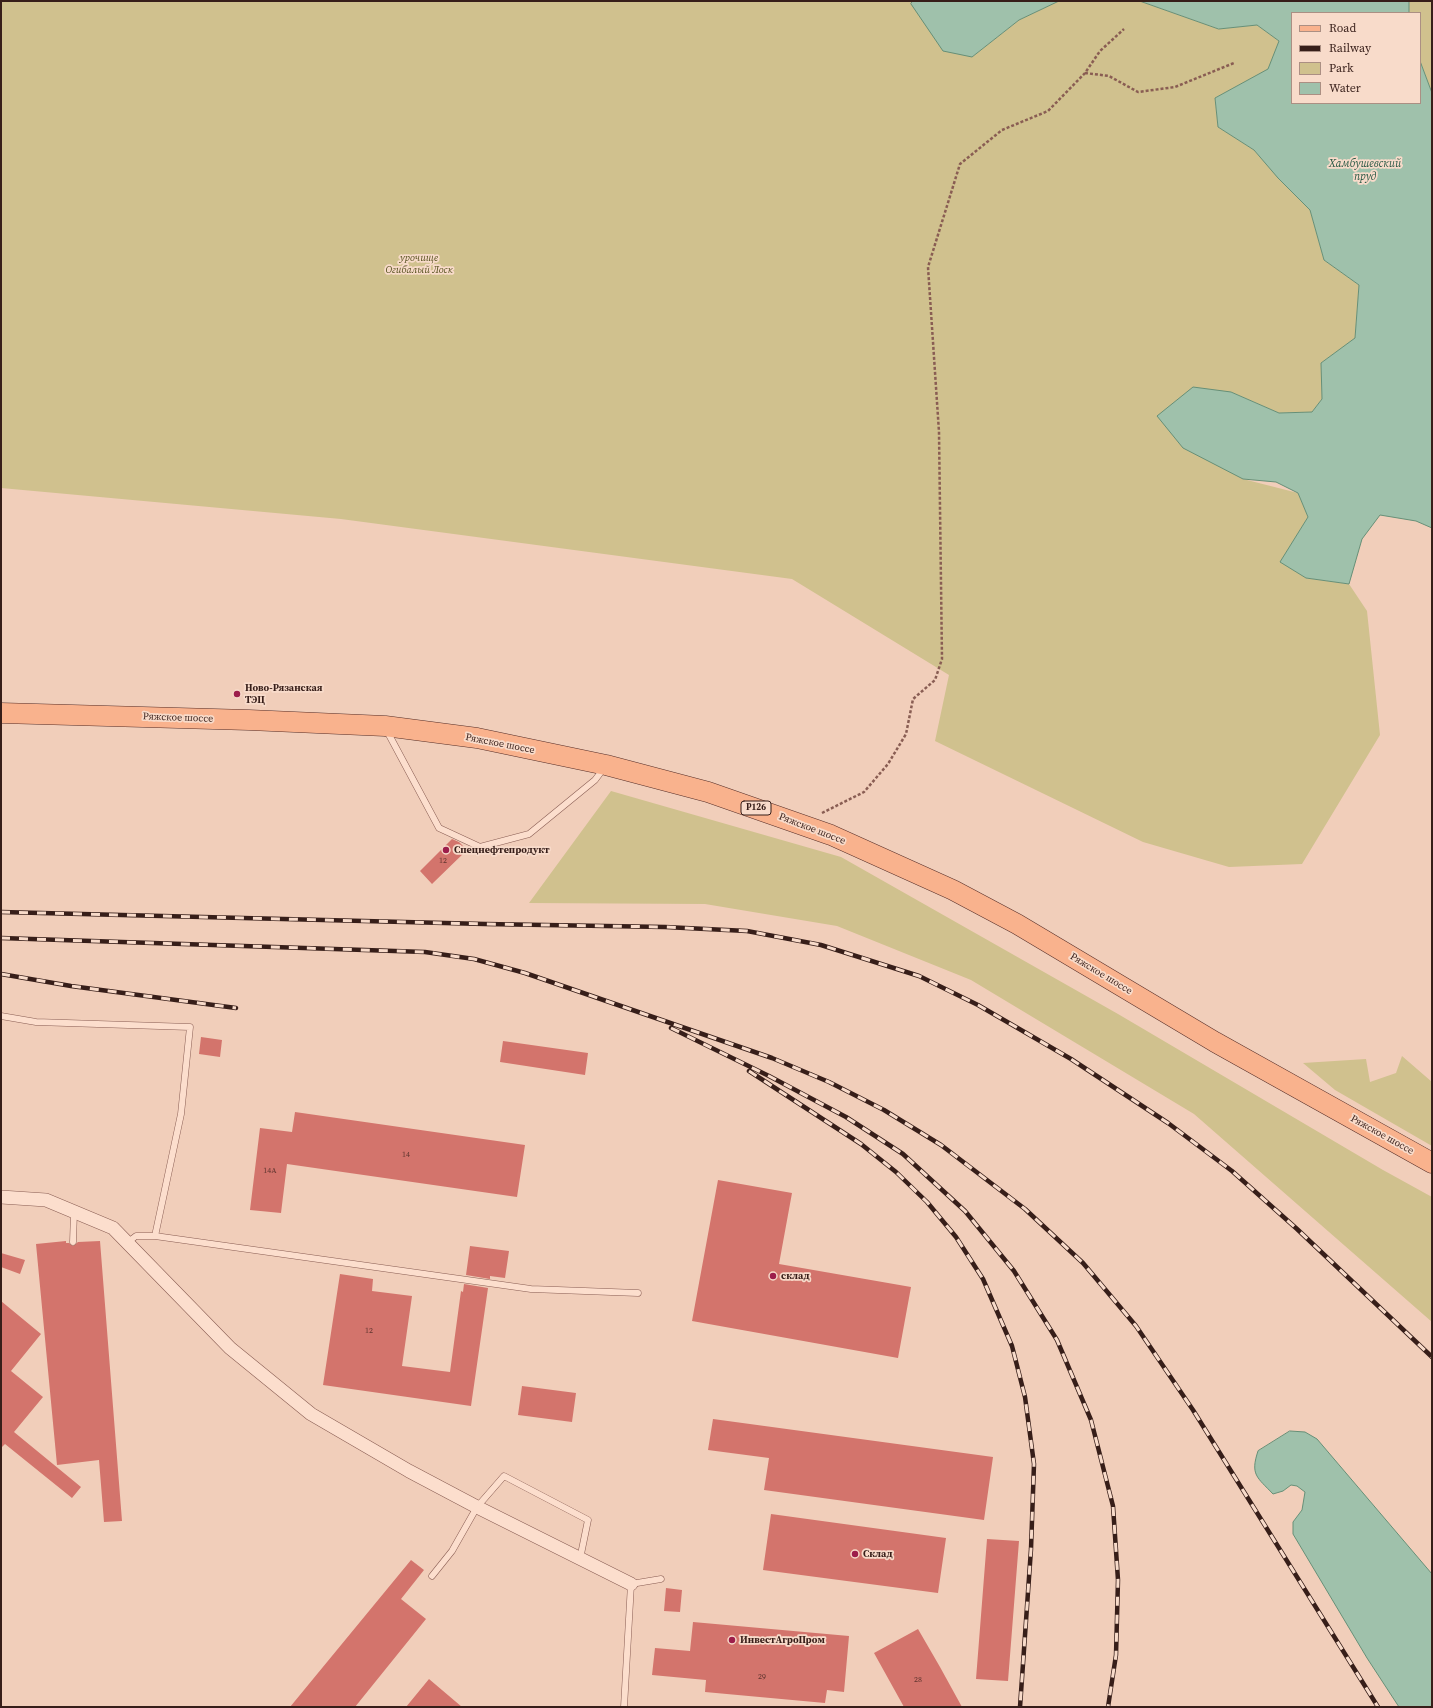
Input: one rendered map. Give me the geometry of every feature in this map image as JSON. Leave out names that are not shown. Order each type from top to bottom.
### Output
[{"type":"main road","name":"Ряжское шоссе","points":[[1,713],[230,719],[385,726],[476,738],[606,764],[708,792],[844,841],[953,890],[1017,924],[1215,1042],[1432,1163]]},
{"type":"street","points":[[1,1197],[46,1200],[113,1228],[230,1348],[311,1414],[409,1471],[477,1507],[631,1584]]},
{"type":"lane","points":[[385,726],[439,828],[480,847],[529,834],[595,780],[606,764]]},
{"type":"lane","points":[[1,1016],[36,1022],[190,1027],[181,1114],[155,1236]]},
{"type":"lane","points":[[73,1242],[74,1212]]},
{"type":"lane","points":[[127,1243],[136,1236],[155,1236],[531,1289],[638,1293]]},
{"type":"lane","points":[[432,1576],[452,1550],[477,1507],[504,1476],[588,1520],[580,1558]]},
{"type":"lane","points":[[624,1707],[631,1584],[661,1579]]},
{"type":"path","points":[[800,824],[864,792],[888,764],[906,734],[913,699],[935,680],[942,659],[938,432],[928,267],[960,164],[1002,130],[1048,111],[1085,73],[1100,51],[1124,29]]},
{"type":"path","points":[[1085,73],[1109,76],[1138,92],[1175,87],[1234,63]]},
{"type":"green space","name":"урочище Огибалый Лоск","points":[[1,1],[913,1],[912,4],[972,57],[1019,20],[1059,1],[1140,1],[1219,29],[1257,25],[1279,41],[1269,69],[1215,98],[1218,127],[1254,150],[1310,210],[1324,260],[1359,285],[1355,339],[1321,363],[1322,399],[1312,412],[1279,413],[1231,392],[1243,479],[1298,493],[1308,517],[1281,562],[1306,578],[1349,584],[1367,611],[1380,735],[1302,864],[1229,867],[1143,842],[935,741],[949,675],[792,579],[341,519],[1,488]]},
{"type":"green space","points":[[1409,1],[1432,1],[1432,93],[1421,64],[1421,12],[1409,12]]},
{"type":"green space","points":[[611,791],[841,857],[1118,1014],[1383,1170],[1432,1197],[1432,1322],[1194,1114],[971,980],[837,926],[705,904],[529,903]]},
{"type":"green space","points":[[1402,1056],[1432,1082],[1432,1146],[1335,1090],[1303,1063],[1366,1059],[1370,1082],[1396,1073]]},
{"type":"water","points":[[913,1],[1059,1],[1019,20],[972,57],[943,51],[911,4]]},
{"type":"water","name":"Хамбушевский пруд","points":[[1140,1],[1409,1],[1409,12],[1291,12],[1291,104],[1421,104],[1421,64],[1432,93],[1432,528],[1416,521],[1380,515],[1362,539],[1349,584],[1306,578],[1280,562],[1308,517],[1298,493],[1276,482],[1243,479],[1183,448],[1157,416],[1193,387],[1231,392],[1279,413],[1312,412],[1322,399],[1321,363],[1355,338],[1359,285],[1324,260],[1310,210],[1278,178],[1254,150],[1218,127],[1215,98],[1268,69],[1279,41],[1257,25],[1219,29]]},
{"type":"water","points":[[1290,1431],[1305,1432],[1317,1439],[1432,1574],[1432,1707],[1399,1707],[1367,1658],[1293,1534],[1293,1522],[1302,1510],[1305,1492],[1297,1486],[1291,1485],[1283,1491],[1273,1494],[1256,1475],[1255,1465],[1258,1451]]},
{"type":"building","points":[[452,839],[459,842],[467,850],[432,884],[420,871]]},
{"type":"building","points":[[201,1037],[222,1040],[220,1057],[199,1054]]},
{"type":"building","points":[[503,1041],[588,1053],[585,1075],[500,1062]]},
{"type":"building","points":[[295,1112],[525,1145],[517,1197],[287,1164],[281,1213],[250,1210],[260,1128],[292,1132]]},
{"type":"building","name":"склад","points":[[718,1180],[792,1193],[779,1264],[911,1287],[898,1358],[692,1321]]},
{"type":"building","points":[[66,1241],[66,1243],[73,1246],[78,1242],[100,1241],[122,1521],[104,1522],[99,1460],[57,1465],[36,1244]]},
{"type":"building","points":[[470,1246],[509,1251],[505,1278],[490,1276],[490,1279],[466,1275]]},
{"type":"building","points":[[1,1253],[25,1260],[20,1274],[1,1267]]},
{"type":"building","points":[[340,1274],[373,1279],[372,1291],[412,1296],[402,1366],[450,1372],[461,1291],[463,1292],[464,1284],[488,1288],[471,1406],[323,1385]]},
{"type":"building","points":[[1,1301],[41,1334],[11,1371],[43,1397],[14,1432],[81,1487],[72,1498],[5,1444],[1,1448]]},
{"type":"building","points":[[522,1386],[576,1393],[572,1422],[518,1415]]},
{"type":"building","points":[[713,1419],[993,1457],[984,1520],[764,1490],[769,1458],[708,1450]]},
{"type":"building","name":"Склад","points":[[771,1514],[946,1538],[938,1593],[763,1570]]},
{"type":"building","points":[[987,1539],[1019,1541],[1008,1681],[976,1679]]},
{"type":"building","points":[[411,1560],[424,1570],[401,1599],[426,1619],[355,1707],[290,1707]]},
{"type":"building","points":[[666,1588],[682,1590],[680,1612],[664,1611]]},
{"type":"building","points":[[693,1622],[849,1636],[844,1692],[827,1690],[825,1703],[705,1692],[706,1680],[652,1675],[655,1648],[690,1651]]},
{"type":"building","points":[[918,1629],[962,1707],[904,1707],[874,1653]]},
{"type":"building","points":[[429,1679],[462,1707],[406,1707]]},
{"type":"railway","points":[[1,912],[665,927],[747,931],[821,945],[919,976],[978,1005],[1071,1059],[1168,1123],[1232,1171],[1297,1229],[1432,1357]]},
{"type":"railway","points":[[1,938],[425,952],[474,959],[525,973],[772,1058],[829,1082],[884,1110],[941,1145],[1025,1209],[1083,1263],[1136,1326],[1193,1410],[1378,1707]]},
{"type":"railway","points":[[1,974],[71,986],[236,1008]]},
{"type":"railway","points":[[671,1028],[769,1076],[846,1117],[903,1154],[965,1211],[1014,1271],[1057,1340],[1091,1420],[1113,1506],[1118,1580],[1116,1655],[1108,1707]]},
{"type":"railway","points":[[749,1071],[861,1144],[896,1172],[927,1202],[956,1237],[983,1279],[1012,1346],[1025,1397],[1034,1464],[1031,1549],[1020,1707]]},
{"type":"place","name":"Ново-Рязанская ТЭЦ","points":[[237,694]]},
{"type":"place","name":"Спецнефтепродукт","points":[[446,850]]},
{"type":"place","name":"склад","points":[[773,1276]]},
{"type":"place","name":"Склад","points":[[855,1554]]},
{"type":"place","name":"ИнвестАгроПром","points":[[732,1640]]}]
